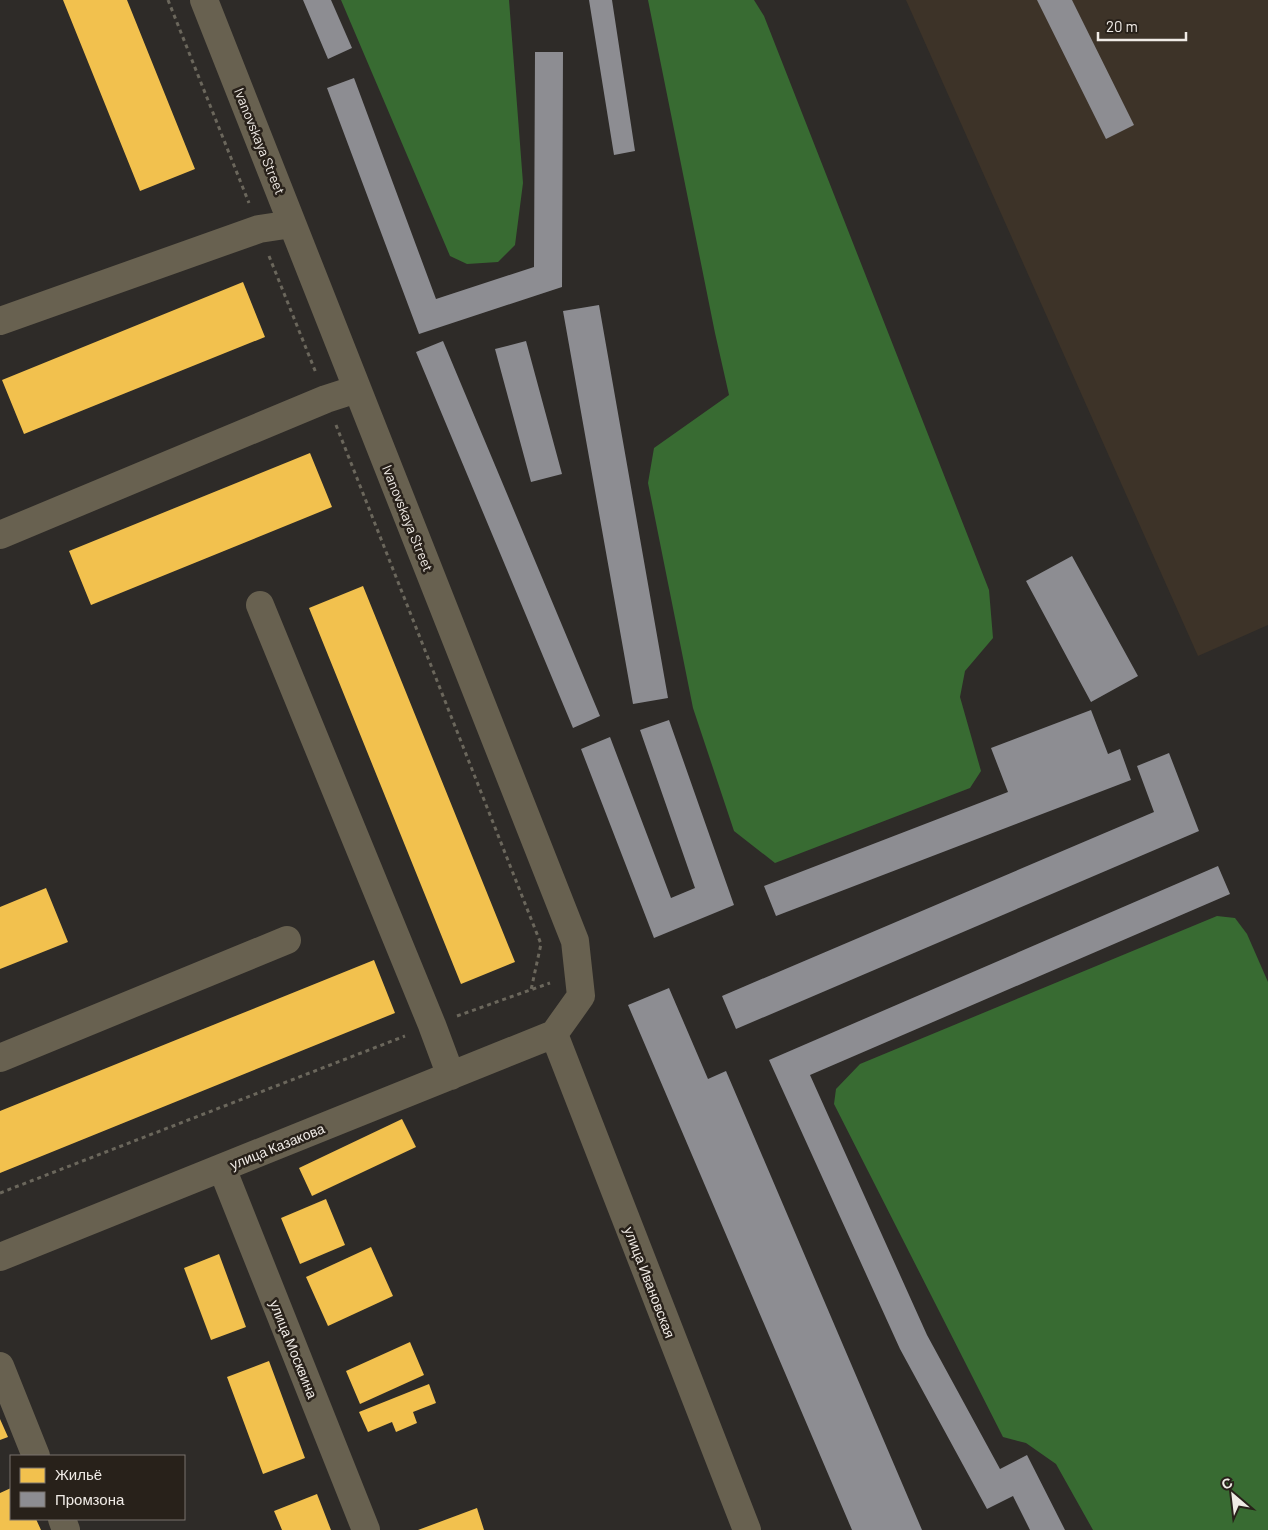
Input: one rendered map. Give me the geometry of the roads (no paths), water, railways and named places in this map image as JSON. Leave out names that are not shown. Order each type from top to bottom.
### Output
[{"type":"street","name":"Ivanovskaya Street","points":[[204,0],[576,941],[581,996],[554,1034]]},
{"type":"street","points":[[0,321],[259,229],[292,224]]},
{"type":"street","points":[[0,535],[326,398],[357,389]]},
{"type":"street","points":[[260,606],[432,1025],[451,1076]]},
{"type":"street","points":[[0,1058],[288,940]]},
{"type":"street","name":"улица Казакова","points":[[0,1257],[554,1034]]},
{"type":"street","name":"улица Ивановская","points":[[554,1034],[747,1530]]},
{"type":"street","name":"улица Москвина","points":[[222,1168],[366,1530]]},
{"type":"street","points":[[0,1366],[36,1455]]}]
